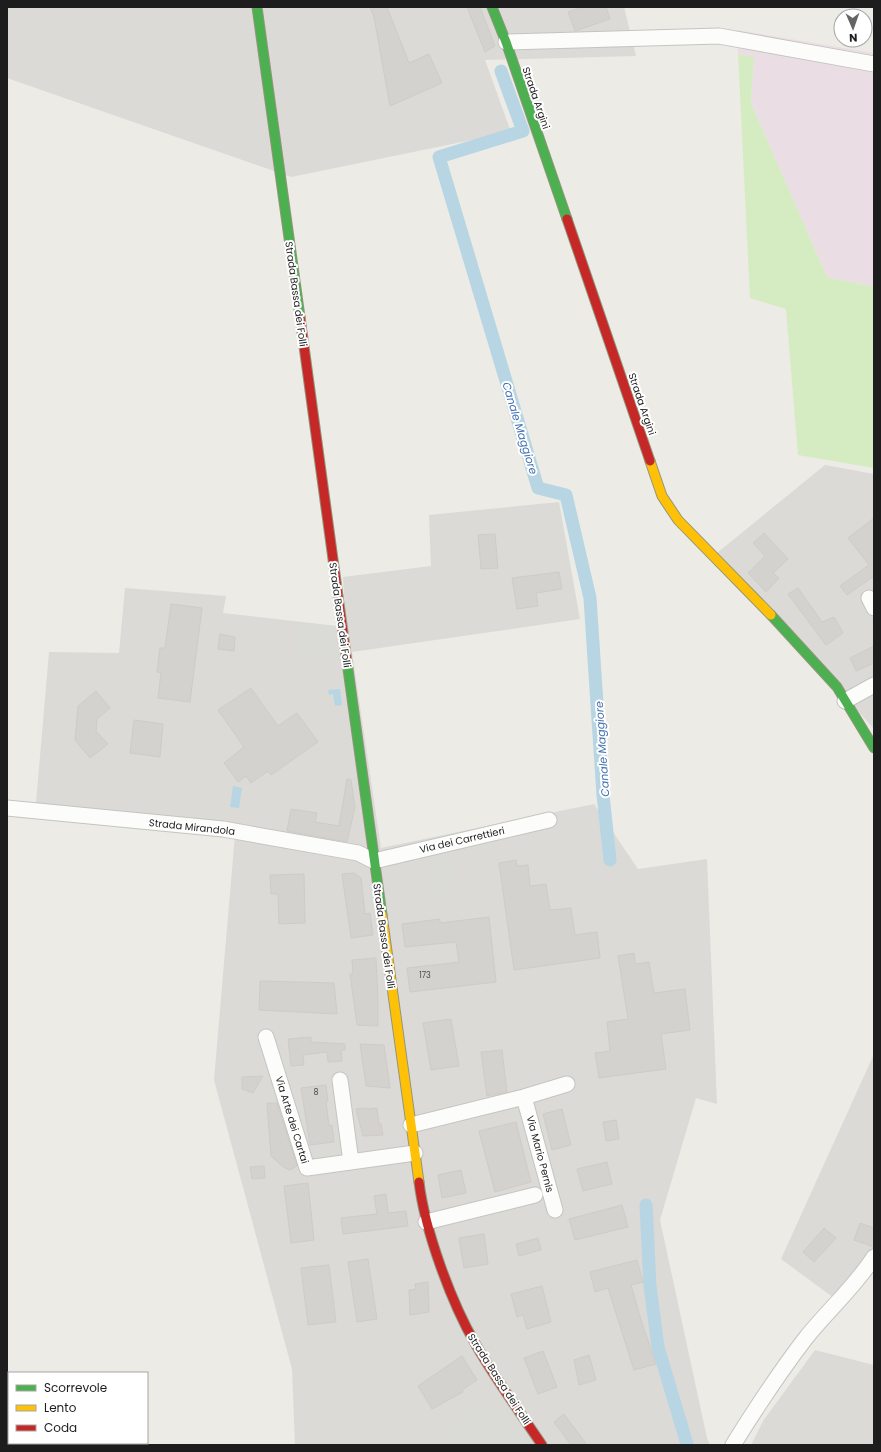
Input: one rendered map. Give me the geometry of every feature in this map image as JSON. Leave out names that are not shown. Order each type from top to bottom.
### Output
[{"type":"street","name":"Strada Bassa dei Folli","points":[[257,7],[374,861],[426,1222],[446,1280],[476,1345],[542,1445]]},
{"type":"street","name":"Strada Argini","points":[[492,7],[506,42],[662,496],[678,520],[744,584],[837,687],[874,748]]},
{"type":"street","points":[[506,42],[719,36],[874,64]]},
{"type":"street","points":[[845,701],[874,685]]},
{"type":"street","name":"Strada Mirandola","points":[[7,808],[223,829],[358,853],[374,861]]},
{"type":"street","name":"Via dei Carrettieri","points":[[374,861],[549,820]]},
{"type":"street","name":"Via Arte dei Cartai","points":[[266,1037],[307,1168],[415,1153]]},
{"type":"street","points":[[340,1080],[351,1162]]},
{"type":"street","points":[[411,1125],[524,1097],[568,1084]]},
{"type":"street","name":"Via Mario Pernis","points":[[524,1097],[555,1210]]},
{"type":"street","points":[[426,1222],[536,1195]]},
{"type":"street","points":[[733,1445],[764,1395],[801,1345],[858,1280],[874,1257]]},
{"type":"shaded area","points":[[7,7],[624,7],[636,56],[485,60],[511,132],[291,177],[7,78]]},
{"type":"shaded area","points":[[737,30],[833,46],[833,48],[844,48],[874,53],[874,287],[827,277],[751,103],[754,57],[738,54]]},
{"type":"shaded area","points":[[825,465],[874,474],[874,729],[717,553]]},
{"type":"shaded area","points":[[559,502],[580,619],[352,652],[381,848],[594,804],[638,869],[707,859],[717,1104],[696,1098],[660,1220],[707,1438],[710,1445],[295,1445],[292,1369],[214,1080],[236,823],[36,803],[49,652],[119,653],[125,588],[226,596],[223,613],[346,627],[343,577],[431,566],[429,515]]},
{"type":"shaded area","points":[[298,625],[338,629],[342,661],[295,654]]},
{"type":"shaded area","points":[[454,855],[461,891],[436,895],[430,859]]},
{"type":"shaded area","points":[[874,1054],[874,1250],[834,1298],[781,1259]]},
{"type":"shaded area","points":[[815,1350],[874,1365],[874,1445],[751,1445],[763,1421]]},
{"type":"shaded area","points":[[496,1393],[529,1445],[461,1445],[450,1425]]},
{"type":"green space","points":[[738,54],[754,57],[751,103],[827,277],[874,287],[874,468],[798,455],[786,309],[750,298]]},
{"type":"water","points":[[340,689],[342,705],[335,706],[333,694],[329,695],[328,690]]},
{"type":"water","points":[[233,786],[242,788],[239,808],[230,807]]},
{"type":"building","points":[[370,7],[387,7],[409,63],[429,54],[442,83],[390,106],[374,17]]},
{"type":"building","points":[[467,7],[480,7],[495,46],[485,52]]},
{"type":"building","points":[[583,7],[606,7],[610,19],[575,31],[568,12]]},
{"type":"building","points":[[874,518],[874,576],[847,595],[840,586],[869,565],[848,538]]},
{"type":"building","points":[[764,533],[788,559],[773,573],[779,578],[766,592],[748,573],[765,556],[753,543]]},
{"type":"building","points":[[495,534],[498,568],[481,569],[478,535]]},
{"type":"building","points":[[559,572],[562,589],[536,593],[538,606],[517,609],[512,578]]},
{"type":"building","points":[[798,588],[822,622],[834,617],[843,633],[826,645],[788,594]]},
{"type":"building","points":[[171,604],[202,608],[190,702],[158,698],[161,673],[157,672],[160,648],[165,648]]},
{"type":"building","points":[[220,634],[235,637],[234,651],[218,649]]},
{"type":"building","points":[[874,646],[874,663],[856,671],[850,658]]},
{"type":"building","points":[[251,688],[278,726],[297,713],[318,742],[271,775],[268,771],[251,783],[246,776],[238,782],[224,763],[244,747],[218,710]]},
{"type":"building","points":[[96,691],[110,708],[97,719],[96,731],[108,744],[90,758],[75,740],[78,706]]},
{"type":"building","points":[[134,720],[163,724],[160,757],[130,753]]},
{"type":"building","points":[[347,779],[351,780],[355,807],[347,842],[287,831],[291,809],[317,813],[315,822],[339,826]]},
{"type":"building","points":[[516,860],[517,866],[528,865],[530,886],[546,884],[550,910],[571,908],[575,935],[597,932],[600,958],[514,970],[499,863]]},
{"type":"building","points":[[354,873],[361,878],[365,914],[370,913],[373,935],[351,938],[342,874]]},
{"type":"building","points":[[304,874],[305,923],[279,924],[278,894],[271,894],[270,875]]},
{"type":"building","points":[[489,917],[496,982],[410,992],[407,968],[459,962],[456,942],[405,947],[402,924],[440,919],[440,923]]},
{"type":"building","points":[[634,953],[635,964],[649,962],[654,993],[685,989],[690,1030],[661,1034],[666,1069],[599,1078],[595,1053],[610,1051],[607,1022],[628,1019],[618,956]]},
{"type":"building","points":[[376,958],[378,1026],[357,1025],[350,974],[353,974],[352,960]]},
{"type":"building","points":[[260,981],[334,983],[337,1014],[259,1010]]},
{"type":"building","points":[[451,1019],[459,1066],[431,1070],[423,1023]]},
{"type":"building","points":[[311,1037],[311,1042],[345,1044],[345,1050],[341,1050],[342,1061],[328,1062],[327,1052],[303,1055],[304,1065],[291,1066],[288,1039]]},
{"type":"building","points":[[360,1044],[384,1045],[390,1088],[366,1086]]},
{"type":"building","points":[[502,1050],[507,1092],[487,1096],[481,1052]]},
{"type":"building","points":[[263,1076],[253,1093],[242,1089],[242,1077]]},
{"type":"building","points":[[326,1085],[329,1126],[332,1125],[334,1142],[310,1145],[301,1088]]},
{"type":"building","points":[[267,1103],[277,1103],[297,1166],[290,1170],[283,1167],[271,1156]]},
{"type":"building","points":[[377,1108],[379,1124],[381,1124],[383,1135],[363,1136],[356,1109]]},
{"type":"building","points":[[562,1109],[571,1145],[552,1150],[543,1114]]},
{"type":"building","points":[[616,1120],[619,1139],[606,1141],[603,1122]]},
{"type":"building","points":[[516,1122],[531,1182],[495,1192],[479,1131]]},
{"type":"building","points":[[607,1162],[612,1184],[583,1191],[577,1169]]},
{"type":"building","points":[[264,1166],[265,1178],[252,1179],[250,1167]]},
{"type":"building","points":[[461,1170],[466,1193],[442,1198],[438,1175]]},
{"type":"building","points":[[308,1183],[314,1240],[291,1243],[284,1186]]},
{"type":"building","points":[[386,1194],[388,1213],[406,1211],[408,1226],[343,1234],[341,1218],[377,1214],[374,1196]]},
{"type":"building","points":[[622,1205],[628,1227],[575,1240],[569,1219]]},
{"type":"building","points":[[860,1223],[874,1228],[874,1247],[854,1240]]},
{"type":"building","points":[[824,1228],[836,1238],[814,1262],[803,1252]]},
{"type":"building","points":[[484,1234],[488,1264],[464,1268],[459,1238]]},
{"type":"building","points":[[538,1238],[541,1250],[519,1256],[516,1244]]},
{"type":"building","points":[[368,1259],[377,1319],[357,1322],[348,1262]]},
{"type":"building","points":[[637,1260],[643,1282],[631,1285],[656,1364],[634,1370],[608,1288],[595,1292],[590,1272]]},
{"type":"building","points":[[329,1265],[336,1322],[308,1325],[301,1268]]},
{"type":"building","points":[[428,1282],[429,1312],[410,1315],[409,1290],[416,1289],[415,1284]]},
{"type":"building","points":[[542,1286],[551,1322],[527,1329],[523,1315],[517,1317],[511,1294]]},
{"type":"building","points":[[543,1351],[557,1387],[538,1394],[524,1358]]},
{"type":"building","points":[[589,1355],[596,1380],[579,1385],[574,1360]]},
{"type":"building","points":[[462,1356],[477,1380],[462,1390],[463,1392],[432,1409],[418,1386]]},
{"type":"building","points":[[564,1414],[587,1445],[571,1445],[554,1422]]},
{"type":"waterway","name":"Canale Maggiore","points":[[501,71],[523,131],[439,157],[538,488],[566,495],[590,598],[603,795],[610,860]]},
{"type":"waterway","points":[[646,1205],[650,1286],[658,1347],[687,1444]]},
{"type":"traffic: fast","points":[[257,7],[300,317]]},
{"type":"traffic: fast","points":[[492,7],[506,42],[567,219]]},
{"type":"traffic: fast","points":[[771,615],[837,687],[874,748]]},
{"type":"traffic: fast","points":[[347,662],[382,915]]},
{"type":"traffic: slow","points":[[650,461],[662,496],[678,520],[771,615]]},
{"type":"traffic: slow","points":[[382,915],[419,1182]]},
{"type":"traffic: jam","points":[[567,219],[650,461]]},
{"type":"traffic: jam","points":[[300,317],[347,662]]},
{"type":"traffic: jam","points":[[419,1182],[422,1201],[433,1244],[457,1308],[484,1358],[542,1445]]}]
